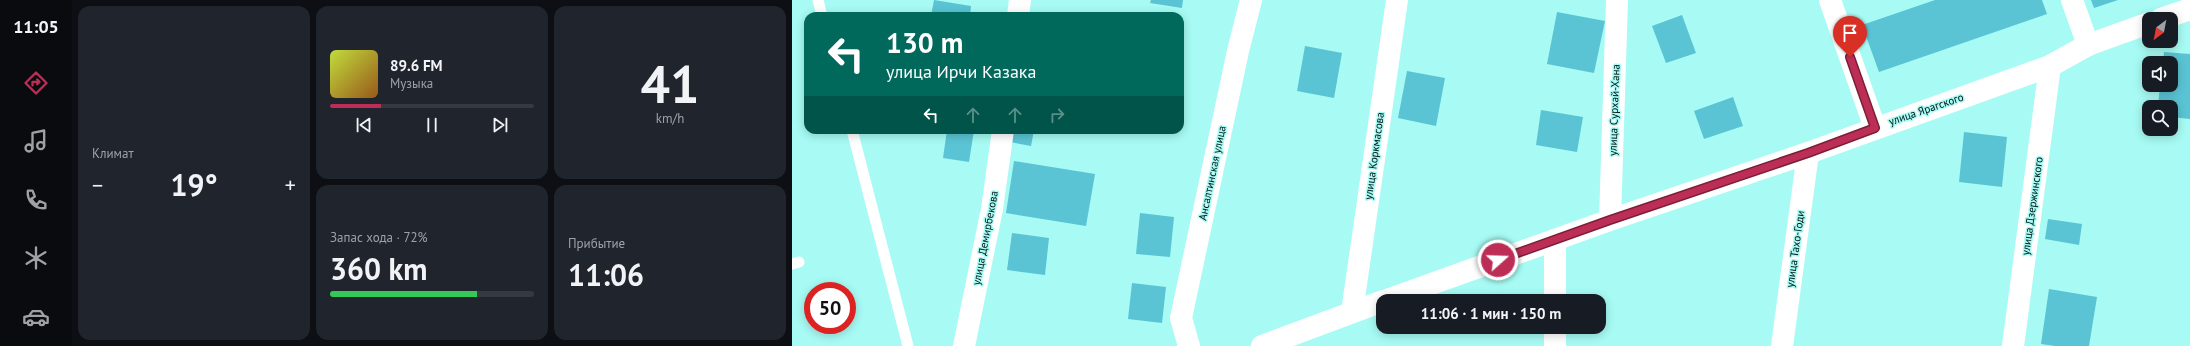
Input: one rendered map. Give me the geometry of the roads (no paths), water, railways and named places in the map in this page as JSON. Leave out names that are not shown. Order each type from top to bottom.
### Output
[{"type":"street","points":[[1018,12],[1020,0]]},
{"type":"street","name":"Ансалтинская улица","points":[[1189,346],[1181,318],[1238,50],[1251,0]]},
{"type":"street","name":"улица Коркмасова","points":[[1352,312],[1398,0]]},
{"type":"street","name":"улица Сурхай-Хана","points":[[1610,220],[1617,0]]},
{"type":"street","points":[[1830,0],[1875,128]]},
{"type":"street","points":[[2072,0],[2088,45]]},
{"type":"street","points":[[2178,13],[2190,9]]},
{"type":"street","name":"улица Ярагского","points":[[1403,294],[1610,220],[1808,153],[2050,66],[2088,45],[2142,26]]},
{"type":"street","name":"улица Дзержинского","points":[[2013,346],[2050,66]]},
{"type":"street","name":"улица Демирбекова","points":[[964,346],[992,210],[1002,134]]},
{"type":"street","name":"улица Тахо-Годи","points":[[1782,346],[1808,153]]},
{"type":"street","points":[[1555,240],[1555,294]]},
{"type":"street","name":"улица Ярагского","points":[[1262,346],[1301,339],[1352,312],[1376,303]]},
{"type":"street","points":[[1555,334],[1555,346]]},
{"type":"lane","points":[[818,0],[821,12]]},
{"type":"lane","points":[[853,134],[908,346]]}]
